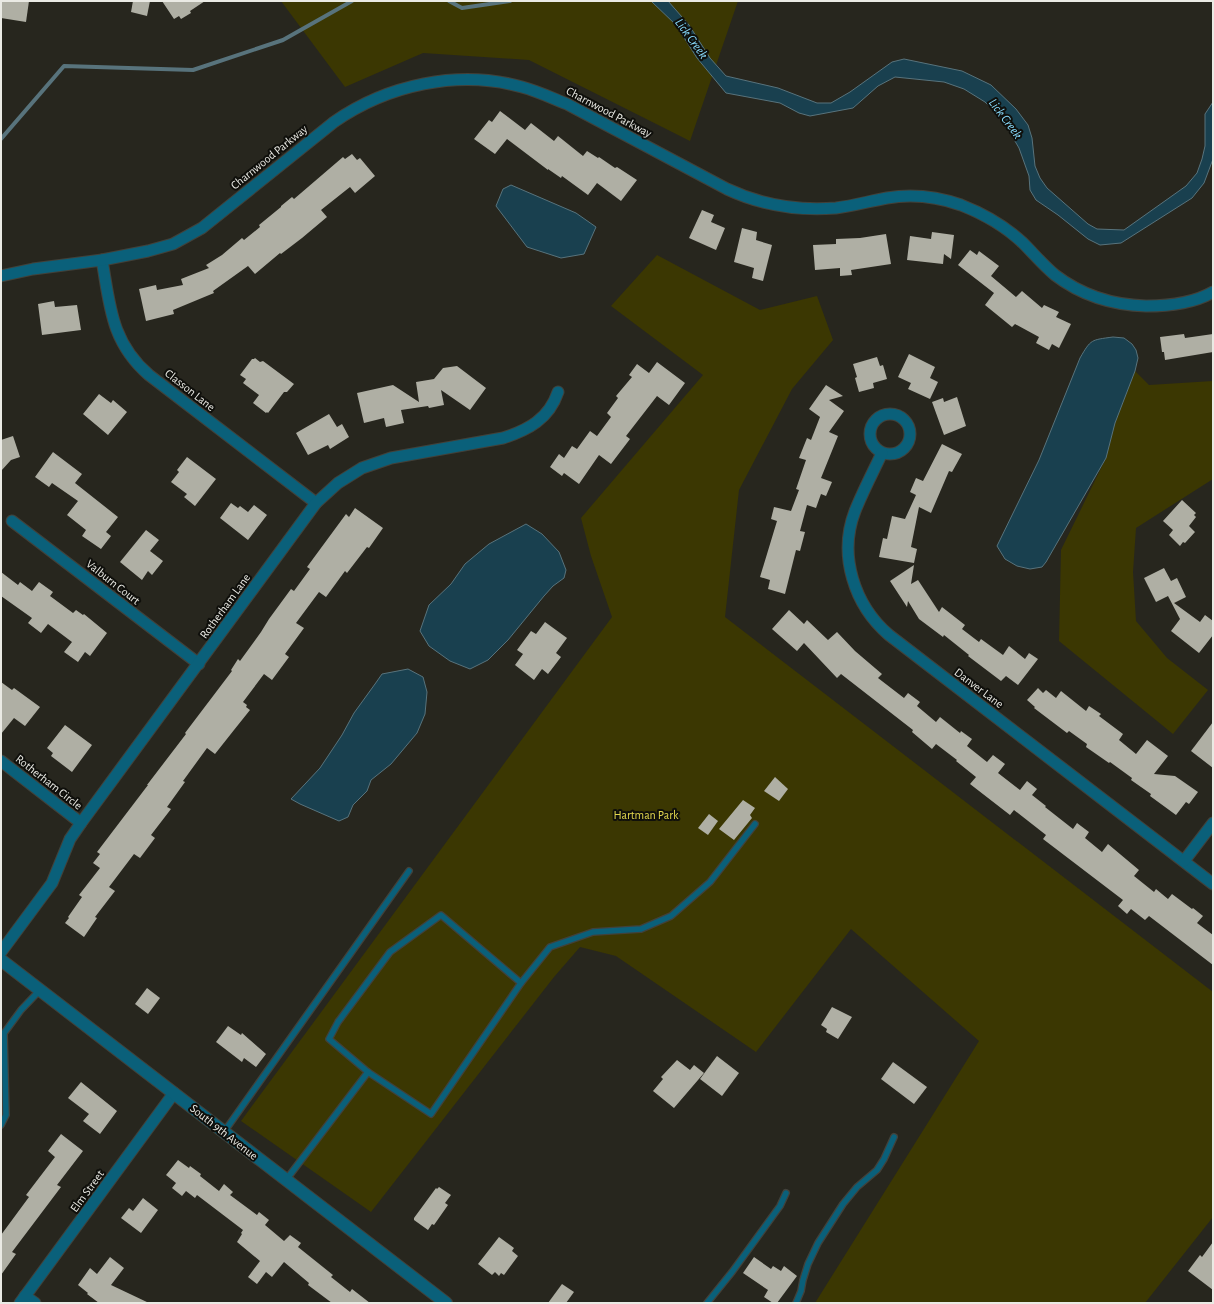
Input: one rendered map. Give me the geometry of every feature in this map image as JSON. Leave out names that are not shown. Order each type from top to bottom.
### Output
[{"type":"street","name":"Charnwood Parkway","points":[[1,276],[33,269],[102,260],[173,244],[202,228],[334,122],[356,107],[372,99],[425,83],[465,80],[496,82],[511,85],[567,104],[727,189],[748,198],[786,207],[822,209],[854,205],[887,198],[904,197],[928,198],[958,204],[979,213],[1007,230],[1022,242],[1042,264],[1062,280],[1082,291],[1104,299],[1138,306],[1157,306],[1186,302],[1213,292]]},
{"type":"street","name":"Classon Lane","points":[[102,260],[111,316],[122,343],[134,360],[149,375],[316,503]]},
{"type":"street","name":"Rotherham Lane","points":[[1,952],[52,883],[70,839],[81,823],[316,503],[338,483],[352,474],[368,466],[391,458],[503,438],[521,432],[538,422],[543,417],[554,401],[558,392]]},
{"type":"street","name":"Danver Lane","points":[[882,453],[855,512],[849,541],[849,560],[854,583],[861,601],[870,615],[889,635],[1213,884]]},
{"type":"street","name":"Valburn Court","points":[[12,521],[199,664]]},
{"type":"street","name":"Rotherham Circle","points":[[1,761],[81,823]]},
{"type":"street","points":[[1184,861],[1213,823]]},
{"type":"street","name":"South 9th Avenue","points":[[1,960],[446,1303]]},
{"type":"street","name":"Elm Street","points":[[22,1299],[174,1094]]},
{"type":"street","points":[[22,1299],[35,1303]]},
{"type":"lane","points":[[521,983],[441,915],[390,952],[338,1022],[329,1039],[368,1072],[431,1114],[521,983],[550,947],[593,932],[641,929],[671,916],[710,882],[755,824]]},
{"type":"lane","points":[[224,1132],[408,871]]},
{"type":"lane","points":[[1,1125],[6,1115],[2,1035],[21,1010],[40,990]]},
{"type":"lane","points":[[286,1180],[368,1072]]},
{"type":"lane","points":[[1,1111],[6,1115]]},
{"type":"lane","points":[[796,1303],[801,1291],[808,1264],[818,1243],[843,1204],[857,1187],[877,1170],[894,1137]]},
{"type":"lane","points":[[707,1303],[732,1272],[780,1206],[786,1193]]},
{"type":"green space","points":[[281,1],[738,1],[690,141],[529,60],[423,53],[345,87]]},
{"type":"green space","name":"Hartman Park","points":[[657,255],[760,310],[817,296],[833,340],[792,389],[739,490],[725,617],[1213,992],[1213,1217],[1145,1303],[815,1303],[979,1041],[851,929],[756,1052],[616,956],[580,947],[554,977],[371,1212],[241,1121],[612,617],[591,556],[581,518],[703,375],[611,306]]},
{"type":"green space","points":[[1135,371],[1149,385],[1213,381],[1213,479],[1136,528],[1133,572],[1136,621],[1167,658],[1208,690],[1173,734],[1059,641],[1061,550],[1106,458],[1115,423]]},
{"type":"water","name":"Lick Creek","points":[[651,1],[668,1],[689,25],[710,58],[726,76],[778,88],[817,103],[831,103],[850,92],[892,62],[904,59],[962,71],[991,85],[1016,109],[1028,125],[1032,138],[1035,166],[1040,178],[1047,188],[1088,224],[1097,229],[1124,230],[1186,186],[1197,173],[1202,159],[1205,146],[1205,114],[1213,102],[1213,159],[1204,183],[1192,198],[1121,243],[1100,245],[1088,239],[1058,215],[1036,200],[1030,190],[1029,176],[1019,148],[1002,119],[985,102],[964,89],[944,82],[895,77],[878,86],[853,108],[810,116],[799,113],[780,103],[726,93],[697,58],[676,25]]},
{"type":"water","points":[[511,185],[576,213],[596,227],[584,254],[561,258],[527,247],[496,206],[503,189]]},
{"type":"water","points":[[1113,337],[1124,338],[1132,344],[1136,350],[1138,358],[1135,371],[1115,423],[1106,458],[1042,567],[1030,569],[1017,566],[1005,559],[997,546],[1039,460],[1080,358],[1092,342]]},
{"type":"water","points":[[526,524],[542,534],[559,552],[566,570],[564,578],[553,586],[508,640],[488,660],[470,669],[450,661],[429,646],[420,631],[429,605],[451,584],[465,564],[489,544]]},
{"type":"water","points":[[408,669],[423,677],[427,692],[425,714],[417,733],[391,764],[371,780],[367,791],[353,805],[348,817],[339,821],[291,799],[320,768],[342,735],[354,713],[382,674]]},
{"type":"building","points":[[1,1],[29,1],[26,22],[1,18]]},
{"type":"building","points":[[133,1],[150,1],[147,16],[131,12]]},
{"type":"building","points":[[162,1],[205,1],[181,19],[179,16],[174,19]]},
{"type":"building","points":[[500,111],[525,130],[531,123],[554,141],[558,136],[583,156],[587,151],[615,168],[617,167],[637,180],[621,201],[597,183],[588,195],[562,176],[561,178],[548,170],[507,139],[495,154],[474,139],[489,120],[492,122]]},
{"type":"building","points":[[352,154],[357,160],[360,158],[375,176],[355,193],[350,187],[321,210],[327,217],[302,238],[281,254],[280,253],[255,274],[248,266],[213,291],[214,293],[173,310],[174,314],[146,321],[139,289],[156,285],[157,290],[183,285],[181,279],[209,268],[206,265],[222,255],[242,238],[244,240],[292,197],[294,199],[343,157],[345,159]]},
{"type":"building","points":[[702,210],[714,215],[711,222],[725,228],[716,250],[689,238]]},
{"type":"building","points":[[742,228],[757,232],[756,240],[772,245],[763,281],[752,278],[754,268],[734,262]]},
{"type":"building","points":[[932,232],[954,235],[951,259],[944,254],[943,264],[907,260],[910,236],[931,239]]},
{"type":"building","points":[[886,234],[891,264],[851,270],[852,275],[840,276],[840,268],[815,270],[813,245],[836,244],[836,239],[860,238]]},
{"type":"building","points":[[970,250],[977,255],[979,251],[999,266],[991,276],[1016,297],[1022,291],[1042,308],[1044,305],[1059,312],[1056,317],[1071,324],[1059,348],[1052,344],[1049,350],[1036,343],[1039,337],[1015,324],[1012,327],[985,305],[994,293],[958,265]]},
{"type":"building","points":[[54,301],[55,307],[77,305],[81,330],[42,335],[38,304]]},
{"type":"building","points":[[1184,334],[1185,338],[1213,334],[1213,352],[1165,360],[1164,352],[1162,352],[1160,337]]},
{"type":"building","points":[[909,354],[935,367],[930,378],[938,382],[930,399],[908,389],[911,383],[898,377]]},
{"type":"building","points":[[877,357],[880,366],[883,365],[887,379],[873,383],[874,388],[859,392],[853,364]]},
{"type":"building","points":[[255,358],[260,362],[263,361],[294,384],[287,392],[284,392],[268,413],[253,403],[259,395],[243,383],[246,379],[240,375],[252,359]]},
{"type":"building","points":[[657,362],[685,383],[669,405],[657,396],[626,436],[630,439],[611,464],[599,455],[579,484],[564,473],[562,476],[550,467],[559,454],[564,458],[572,446],[577,449],[590,431],[597,436],[611,417],[607,413],[618,398],[616,396],[632,377],[629,375],[637,364],[649,373]]},
{"type":"building","points":[[457,366],[486,388],[470,410],[441,390],[444,405],[429,408],[428,406],[401,410],[404,423],[386,427],[384,418],[364,423],[357,393],[393,385],[419,402],[416,382],[434,379],[443,368]]},
{"type":"building","points":[[826,385],[843,396],[829,400],[844,411],[829,432],[838,436],[821,478],[832,482],[826,496],[821,494],[816,508],[807,505],[800,531],[805,532],[800,551],[796,550],[785,594],[768,589],[770,580],[760,577],[777,521],[771,519],[774,507],[791,511],[799,490],[796,489],[806,460],[799,458],[807,438],[811,440],[820,417],[809,409]]},
{"type":"building","points":[[99,394],[111,403],[113,400],[127,412],[108,435],[83,414]]},
{"type":"building","points":[[957,397],[966,426],[944,435],[932,402],[943,398],[944,402]]},
{"type":"building","points":[[329,414],[337,427],[342,424],[349,437],[330,449],[328,445],[308,455],[296,433]]},
{"type":"building","points":[[13,436],[20,457],[11,460],[1,471],[1,440]]},
{"type":"building","points":[[942,444],[962,454],[952,472],[949,471],[931,513],[919,507],[911,547],[917,549],[914,563],[879,557],[883,538],[887,539],[892,516],[905,519],[916,495],[910,492],[916,478],[923,481]]},
{"type":"building","points":[[53,452],[82,474],[75,483],[118,517],[106,532],[111,536],[101,549],[82,536],[86,530],[67,515],[78,501],[52,483],[49,487],[35,477]]},
{"type":"building","points":[[187,457],[216,479],[195,506],[184,497],[187,494],[171,482],[179,472],[177,470]]},
{"type":"building","points":[[1182,500],[1196,513],[1194,515],[1196,517],[1189,526],[1195,532],[1185,543],[1183,542],[1180,546],[1169,535],[1173,530],[1163,521]]},
{"type":"building","points":[[231,503],[238,508],[240,506],[248,512],[254,505],[267,515],[248,540],[220,518]]},
{"type":"building","points":[[355,508],[383,528],[369,548],[367,547],[347,573],[345,571],[326,597],[319,592],[296,623],[304,628],[285,654],[289,657],[272,680],[264,674],[243,702],[250,710],[215,754],[207,748],[183,781],[185,782],[167,807],[171,809],[151,835],[155,838],[140,858],[134,854],[109,887],[115,891],[95,917],[97,918],[84,937],[65,923],[82,897],[79,895],[100,868],[93,863],[100,854],[97,852],[186,734],[185,733],[232,671],[231,670],[238,659],[240,661],[291,589],[294,591],[310,569],[307,567],[346,514],[349,517]]},
{"type":"building","points":[[146,530],[159,540],[150,551],[163,561],[152,575],[148,571],[142,580],[120,562]]},
{"type":"building","points":[[914,565],[911,584],[918,580],[939,612],[942,607],[965,625],[962,629],[979,642],[981,639],[1003,655],[1009,646],[1025,659],[1029,653],[1038,659],[1018,685],[1006,676],[1001,681],[968,656],[969,655],[944,635],[943,637],[919,619],[908,601],[907,607],[890,581]]},
{"type":"building","points":[[1164,568],[1171,581],[1177,578],[1186,597],[1174,603],[1200,622],[1205,615],[1213,621],[1213,635],[1199,653],[1171,631],[1180,619],[1168,596],[1156,602],[1144,578]]},
{"type":"building","points":[[1,572],[18,585],[20,582],[32,591],[39,582],[53,592],[50,596],[73,613],[76,610],[83,615],[84,614],[107,633],[90,656],[85,652],[78,662],[64,652],[72,642],[48,624],[41,633],[28,623],[32,618],[1,596]]},
{"type":"building","points":[[789,610],[804,624],[807,620],[828,640],[837,632],[855,651],[882,674],[878,678],[904,698],[908,693],[920,702],[917,706],[936,722],[940,717],[960,733],[961,731],[972,739],[967,746],[987,762],[993,755],[1005,764],[998,773],[1020,790],[1027,781],[1037,789],[1032,795],[1046,806],[1045,807],[1073,829],[1077,823],[1089,832],[1085,838],[1102,852],[1108,844],[1139,870],[1134,876],[1154,892],[1156,889],[1168,899],[1172,894],[1203,916],[1197,923],[1213,935],[1213,965],[1149,916],[1145,920],[1131,909],[1127,914],[1118,906],[1123,900],[1043,839],[1046,835],[1014,810],[1010,815],[970,784],[976,777],[956,761],[957,760],[936,744],[932,749],[912,732],[913,730],[841,674],[837,678],[804,643],[797,651],[772,629]]},
{"type":"building","points":[[545,622],[567,638],[556,653],[561,657],[548,674],[542,669],[534,680],[515,665],[523,654],[517,650],[531,631],[536,634]]},
{"type":"building","points":[[1,682],[12,690],[14,688],[40,707],[25,726],[14,718],[1,734]]},
{"type":"building","points":[[1038,688],[1043,693],[1046,690],[1056,698],[1061,691],[1086,711],[1089,706],[1101,714],[1099,716],[1123,734],[1119,740],[1136,754],[1147,740],[1168,756],[1154,774],[1175,776],[1198,792],[1189,804],[1186,802],[1176,815],[1150,796],[1151,794],[1131,780],[1132,778],[1086,747],[1087,744],[1069,731],[1067,733],[1034,708],[1035,707],[1027,700]]},
{"type":"building","points":[[1213,722],[1213,768],[1191,751]]},
{"type":"building","points":[[65,725],[92,745],[72,772],[51,756],[53,753],[47,748]]},
{"type":"building","points":[[775,777],[788,789],[779,801],[764,791]]},
{"type":"building","points":[[743,800],[755,808],[750,815],[752,818],[734,840],[719,829]]},
{"type":"building","points":[[709,814],[718,821],[708,835],[698,828]]},
{"type":"building","points":[[147,988],[160,998],[148,1014],[135,1004]]},
{"type":"building","points":[[832,1007],[852,1017],[838,1039],[826,1032],[827,1029],[821,1025]]},
{"type":"building","points":[[228,1026],[241,1035],[242,1033],[266,1054],[256,1067],[244,1058],[242,1062],[216,1042]]},
{"type":"building","points":[[717,1056],[739,1073],[722,1096],[700,1079]]},
{"type":"building","points":[[677,1060],[690,1070],[694,1065],[704,1073],[674,1108],[653,1091],[663,1079],[661,1077]]},
{"type":"building","points":[[893,1062],[927,1087],[914,1104],[881,1079]]},
{"type":"building","points":[[81,1082],[117,1111],[100,1134],[83,1121],[89,1114],[68,1098]]},
{"type":"building","points":[[61,1134],[83,1151],[57,1185],[61,1187],[12,1252],[16,1254],[1,1275],[1,1235],[29,1197],[26,1195],[55,1157],[48,1151]]},
{"type":"building","points":[[178,1160],[201,1174],[200,1176],[219,1191],[224,1184],[233,1192],[230,1195],[257,1215],[259,1212],[269,1220],[265,1225],[284,1241],[290,1235],[301,1243],[298,1247],[333,1275],[331,1277],[350,1292],[352,1289],[370,1303],[332,1303],[308,1285],[309,1283],[284,1262],[272,1277],[266,1272],[257,1284],[248,1277],[260,1261],[237,1242],[243,1230],[197,1195],[195,1198],[186,1191],[182,1196],[172,1188],[176,1183],[166,1175]]},
{"type":"building","points":[[439,1187],[451,1195],[445,1203],[448,1205],[434,1225],[432,1224],[428,1230],[414,1220],[414,1218],[436,1188],[437,1189]]},
{"type":"building","points":[[143,1198],[158,1210],[141,1233],[121,1218],[129,1208],[133,1211]]},
{"type":"building","points":[[499,1237],[514,1248],[512,1251],[518,1256],[504,1275],[501,1273],[499,1276],[495,1272],[492,1275],[478,1264]]},
{"type":"building","points":[[1213,1242],[1213,1290],[1188,1271],[1200,1255],[1202,1257]]},
{"type":"building","points":[[110,1257],[124,1268],[111,1285],[149,1303],[99,1303],[78,1285],[90,1268],[97,1274]]},
{"type":"building","points":[[754,1257],[771,1269],[773,1266],[781,1271],[784,1266],[797,1276],[777,1303],[773,1303],[764,1297],[768,1290],[743,1273]]},
{"type":"building","points":[[562,1284],[574,1292],[566,1303],[548,1303]]},
{"type":"waterway","points":[[1,139],[64,66],[193,70],[283,40],[352,1]]},
{"type":"waterway","points":[[449,1],[462,8],[510,1]]}]
